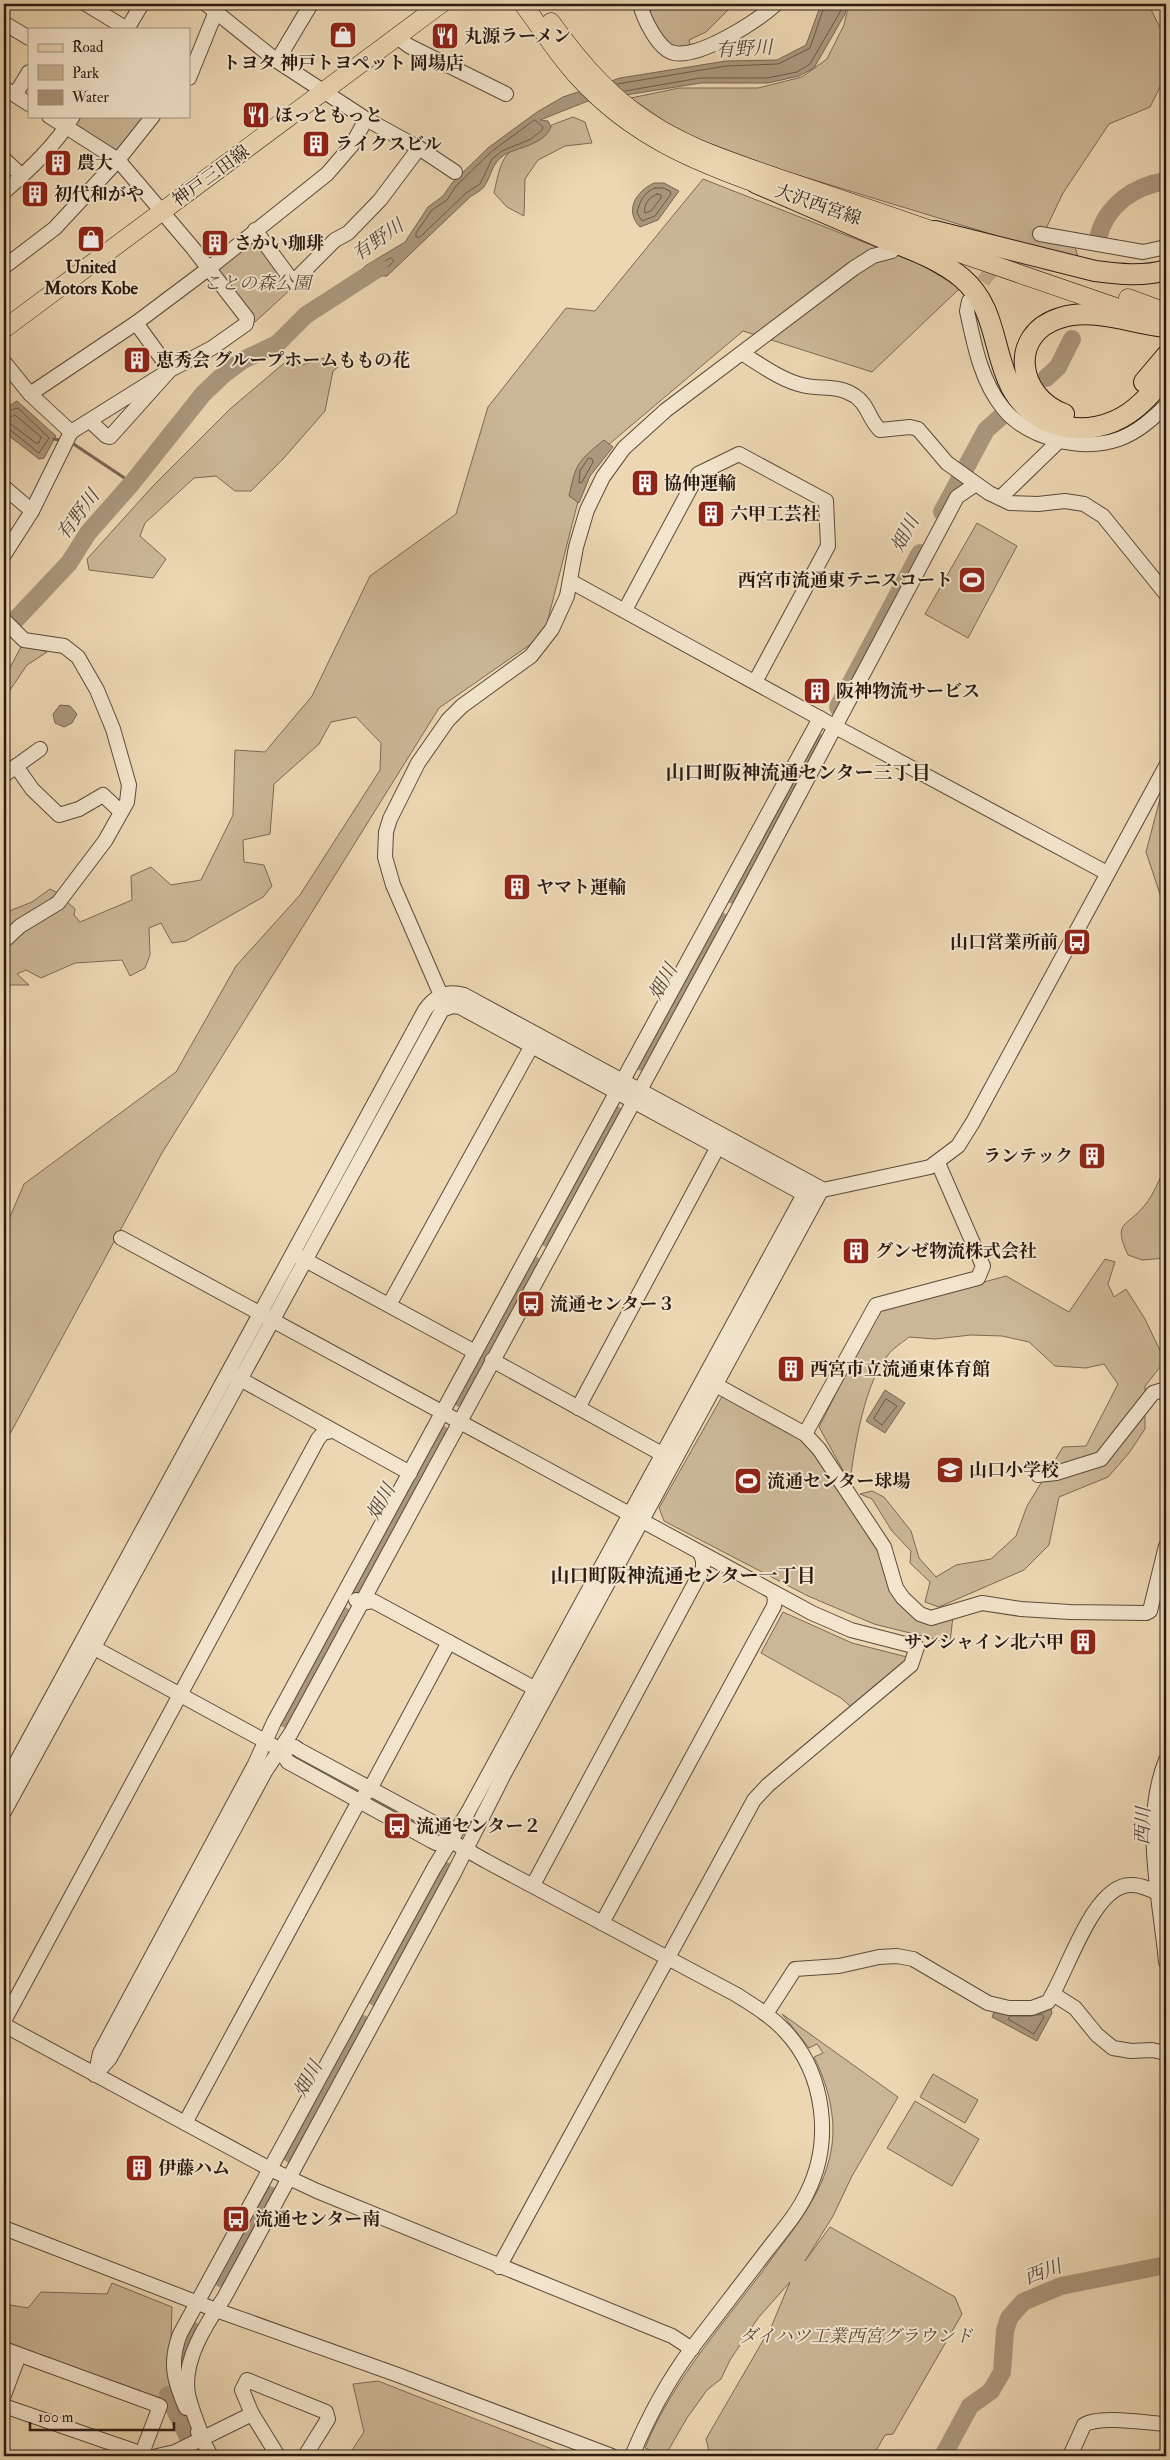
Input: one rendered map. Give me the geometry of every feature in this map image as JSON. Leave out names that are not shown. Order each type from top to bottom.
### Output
[{"type":"highway","points":[[756,183],[926,256],[958,275],[982,300],[993,326],[1011,387],[1026,407],[1046,420],[1068,428],[1080,429],[1105,425],[1129,414],[1166,376]]},
{"type":"highway","points":[[935,231],[1095,271],[1120,274],[1149,274],[1166,270]]},
{"type":"highway","points":[[892,251],[926,256]]},
{"type":"highway","points":[[1166,326],[1095,316],[1059,318],[1049,323],[1034,337],[1028,346],[1024,366],[1029,385],[1043,403],[1063,414],[1085,416],[1109,411],[1119,405],[1139,388],[1166,356]]},
{"type":"main road","name":"神戸三田線","points":[[4,329],[441,4]]},
{"type":"main road","name":"大沢西宮線","points":[[523,4],[583,73],[626,113],[677,153],[756,183],[1166,326]]},
{"type":"main road","name":"大沢西宮線","points":[[537,4],[583,73]]},
{"type":"main road","name":"大沢西宮線","points":[[626,113],[707,153],[1166,312]]},
{"type":"street","points":[[86,4],[125,28]]},
{"type":"street","points":[[128,28],[142,4]]},
{"type":"street","points":[[277,62],[311,4]]},
{"type":"street","points":[[640,4],[648,26],[666,49],[674,53],[689,52],[713,45],[752,22],[776,4]]},
{"type":"street","points":[[190,75],[213,6],[277,62],[366,119],[419,148],[455,172]]},
{"type":"street","points":[[4,23],[28,37]]},
{"type":"street","points":[[396,37],[409,46],[506,94]]},
{"type":"street","points":[[28,73],[9,92],[28,103]]},
{"type":"street","points":[[4,555],[32,511],[71,432],[136,398],[170,370],[212,348],[246,324],[247,318],[118,160],[70,122],[55,118]]},
{"type":"street","points":[[4,267],[55,228],[118,160],[151,118]]},
{"type":"street","points":[[30,394],[136,324],[327,174],[352,145],[366,119]]},
{"type":"street","points":[[4,192],[22,176],[70,122]]},
{"type":"street","points":[[255,230],[295,284],[335,240],[348,233],[380,200],[419,148]]},
{"type":"street","points":[[4,160],[22,176]]},
{"type":"street","points":[[1040,234],[1142,252],[1166,247]]},
{"type":"street","points":[[444,1001],[388,871],[385,844],[390,819],[426,748],[448,720],[462,706],[517,668],[541,643],[560,612],[570,581],[576,547],[587,510],[612,462],[636,435],[864,261],[892,251]]},
{"type":"street","points":[[969,301],[967,311],[985,379],[1002,407],[1025,426],[1060,440],[1088,445],[1118,439],[1148,423],[1166,406]]},
{"type":"street","points":[[136,324],[170,370]]},
{"type":"street","points":[[743,354],[781,376],[802,385],[843,388],[863,403],[875,426],[880,430],[910,427],[918,429],[947,463],[1010,503],[1038,504],[1065,501],[1084,504],[1103,516],[1166,594]]},
{"type":"street","points":[[4,362],[30,394],[71,432]]},
{"type":"street","points":[[90,422],[106,436],[110,437],[136,398]]},
{"type":"street","points":[[1000,498],[1060,440]]},
{"type":"street","points":[[625,610],[698,474],[738,454],[826,501],[828,546],[755,682]]},
{"type":"street","points":[[95,2075],[110,2058],[156,1961],[212,1858],[290,1733],[361,1603],[735,915],[967,477]]},
{"type":"street","points":[[4,486],[32,511]]},
{"type":"street","points":[[570,581],[835,727],[1107,873]]},
{"type":"street","points":[[4,620],[24,640],[64,646],[78,657],[88,673],[113,730],[129,785],[126,802],[104,841],[58,903],[20,926],[4,940]]},
{"type":"street","points":[[212,1858],[265,1741],[820,718]]},
{"type":"street","points":[[4,775],[40,749]]},
{"type":"street","points":[[16,766],[32,789],[59,815],[79,809],[103,795],[120,811]]},
{"type":"street","points":[[196,2442],[188,2393],[188,2377],[197,2343],[204,2327],[216,2310],[465,1849],[541,1693],[668,1458],[804,1194],[921,1170],[938,1163],[958,1146],[970,1128],[1166,766]]},
{"type":"street","points":[[718,906],[735,915]]},
{"type":"street","points":[[4,1812],[88,1644],[298,1256],[425,1010],[444,1001],[456,992],[464,995],[534,1041],[721,1142],[822,1189]]},
{"type":"street","points":[[389,1305],[534,1041]]},
{"type":"street","points":[[721,1142],[804,1194]]},
{"type":"street","points":[[578,1408],[721,1142]]},
{"type":"street","points":[[805,1434],[876,1305],[978,1278],[982,1272],[983,1266],[938,1163]]},
{"type":"street","points":[[668,1458],[716,1385],[822,1189]]},
{"type":"street","points":[[121,1238],[265,1318],[460,1421],[812,1613],[851,1630],[917,1648],[911,1665],[775,1778],[754,1800],[666,1958],[499,2267]]},
{"type":"street","points":[[532,1246],[549,1255]]},
{"type":"street","points":[[298,1256],[475,1352]]},
{"type":"street","points":[[492,1360],[668,1458]]},
{"type":"street","points":[[234,1375],[410,1473]]},
{"type":"street","points":[[716,1385],[805,1434],[819,1449],[884,1547],[896,1588],[903,1598],[920,1614],[931,1618],[982,1603],[1021,1609],[1070,1612],[1146,1613],[1150,1611],[1166,1546]]},
{"type":"street","points":[[1038,1475],[1056,1473],[1101,1459],[1153,1393],[1166,1389]]},
{"type":"street","points":[[4,2020],[318,1438],[323,1433],[332,1431]]},
{"type":"street","points":[[533,1885],[703,1568],[704,1560],[700,1552]]},
{"type":"street","points":[[602,1923],[774,1606],[775,1599],[772,1592]]},
{"type":"street","points":[[345,1593],[361,1603],[373,1601],[541,1693]]},
{"type":"street","points":[[185,2123],[359,1801],[370,1789],[449,1642]]},
{"type":"street","points":[[88,1644],[279,1749],[288,1762],[436,1844],[451,1841]]},
{"type":"street","points":[[4,1785],[88,1644]]},
{"type":"street","points":[[211,2456],[196,2442],[179,2393],[173,2373],[176,2345],[270,2169],[451,1841],[541,1693]]},
{"type":"street","points":[[279,1749],[295,1747],[445,1829],[451,1841],[465,1849],[737,1996],[766,2014],[795,2043],[805,2058],[818,2090],[823,2129],[819,2162],[807,2194],[796,2212],[692,2349],[649,2415],[632,2456]]},
{"type":"street","points":[[1166,1760],[1158,1788],[1154,1816],[1154,1848],[1163,1895],[1166,1962]]},
{"type":"street","points":[[766,2014],[795,1969],[839,1966],[878,1957],[913,1959],[988,2003],[1032,2008],[1048,2002],[1074,1948],[1102,1902],[1117,1888],[1128,1884],[1137,1885],[1163,1895]]},
{"type":"street","points":[[1053,1994],[1075,2008],[1097,2035],[1113,2048],[1131,2051],[1152,2050],[1166,2053]]},
{"type":"street","points":[[360,2005],[377,2014]]},
{"type":"street","points":[[4,2025],[288,2178],[499,2267],[672,2336],[692,2349]]},
{"type":"street","points":[[4,2228],[216,2310],[398,2375],[612,2456]]},
{"type":"street","points":[[4,2349],[160,2406],[144,2456],[4,2406]]},
{"type":"street","points":[[4,2395],[19,2355]]},
{"type":"street","points":[[278,2456],[252,2414],[242,2390],[247,2380],[326,2412],[328,2418],[305,2456]]},
{"type":"street","points":[[157,2456],[196,2442],[252,2414]]},
{"type":"street","points":[[1070,2456],[1084,2426],[1088,2423],[1117,2421],[1166,2424]]},
{"type":"green space","points":[[659,4],[734,4],[706,32],[689,40],[690,45],[676,51],[667,44],[645,15]]},
{"type":"green space","points":[[849,4],[1148,4],[1166,39],[1166,75],[1150,107],[1109,124],[1063,193],[1041,239],[1075,247],[1078,257],[1040,249],[778,169],[698,139],[666,122],[631,98],[679,88],[758,88],[802,77],[827,59],[844,25]]},
{"type":"green space","points":[[573,117],[585,122],[592,143],[565,146],[538,160],[525,179],[524,216],[507,207],[494,193],[500,169],[506,156],[528,137]]},
{"type":"green space","points":[[77,118],[145,118],[121,150],[113,152],[76,129],[74,122]]},
{"type":"green space","points":[[703,179],[922,265],[960,288],[872,372],[743,331],[588,462],[544,635],[439,708],[162,1153],[4,1445],[4,1231],[24,1184],[176,1072],[236,966],[300,895],[380,770],[381,743],[356,717],[331,722],[319,744],[274,784],[270,834],[243,840],[244,862],[264,865],[272,886],[263,897],[186,941],[172,943],[161,923],[149,928],[150,955],[145,968],[130,976],[122,960],[75,963],[41,978],[26,970],[17,974],[29,985],[4,985],[4,913],[32,902],[50,889],[58,893],[25,919],[65,900],[75,909],[74,915],[80,922],[132,900],[131,876],[151,867],[171,885],[201,880],[233,815],[235,750],[265,752],[312,696],[370,576],[456,514],[488,407],[566,308],[595,311]]},
{"type":"green space","name":"ことの森公園","points":[[249,240],[259,243],[292,288],[255,322],[216,274],[217,266]]},
{"type":"green space","points":[[324,358],[338,367],[333,371],[325,411],[283,459],[251,491],[235,491],[216,476],[194,478],[145,523],[140,536],[166,559],[153,578],[89,570],[87,559],[153,486],[230,409],[289,359],[299,366]]},
{"type":"green space","name":"西宮市流通東テニスコート","points":[[977,523],[1017,546],[968,638],[925,614]]},
{"type":"green space","points":[[23,643],[47,652],[27,665],[8,693],[4,692],[4,679]]},
{"type":"green space","points":[[1166,785],[1166,912],[1146,852],[1161,795]]},
{"type":"green space","points":[[1166,1167],[1166,1258],[1142,1260],[1128,1255],[1121,1236],[1122,1230],[1148,1201]]},
{"type":"green space","points":[[1105,1259],[1115,1262],[1108,1284],[1114,1297],[1126,1289],[1145,1319],[1165,1361],[1145,1386],[1145,1429],[1129,1453],[1108,1477],[1059,1497],[1049,1545],[1024,1570],[939,1607],[925,1602],[930,1582],[910,1563],[911,1551],[892,1531],[872,1499],[860,1494],[872,1491],[884,1497],[911,1531],[919,1558],[936,1577],[956,1565],[991,1559],[1016,1536],[1027,1506],[1063,1447],[1086,1446],[1118,1384],[1104,1364],[1086,1368],[1055,1366],[1029,1342],[1002,1336],[971,1335],[935,1339],[909,1337],[890,1352],[873,1381],[862,1416],[854,1452],[850,1483],[819,1427],[878,1311],[1006,1276],[1069,1312]]},
{"type":"green space","points":[[724,1393],[805,1438],[883,1551],[916,1617],[953,1616],[950,1643],[874,1624],[808,1596],[664,1521],[659,1508]]},
{"type":"green space","points":[[783,1612],[852,1643],[907,1657],[903,1665],[851,1707],[841,1698],[761,1653]]},
{"type":"green space","name":"ダイハツ工業西宮グラウンド","points":[[782,2014],[898,2097],[852,2176],[833,2216],[805,2261],[830,2227],[955,2297],[962,2314],[893,2434],[885,2435],[873,2456],[719,2456],[709,2451],[706,2439],[772,2325],[790,2282],[758,2318],[730,2360],[721,2379],[707,2390],[687,2418],[665,2456],[645,2448],[657,2422],[686,2373],[703,2349],[802,2218],[818,2191],[829,2161],[833,2122],[826,2088],[814,2057],[823,2053],[817,2044],[809,2048]]},
{"type":"green space","points":[[933,2074],[978,2100],[965,2123],[920,2097]]},
{"type":"green space","points":[[915,2101],[979,2139],[952,2186],[887,2148]]},
{"type":"green space","points":[[112,2283],[172,2307],[169,2401],[4,2343],[4,2304],[28,2308],[41,2292],[107,2294]]},
{"type":"green space","points":[[378,2381],[570,2456],[348,2456],[364,2432],[353,2384]]},
{"type":"water","points":[[821,4],[847,4],[845,14],[814,68],[799,76],[768,83],[701,83],[588,101],[540,120],[548,121],[551,127],[548,133],[537,142],[510,152],[500,158],[484,187],[470,197],[387,276],[381,276],[363,285],[356,275],[365,266],[405,242],[428,207],[443,196],[452,183],[488,148],[537,112],[563,97],[620,78],[726,61],[777,60],[806,45]]},
{"type":"water","points":[[654,183],[664,183],[679,191],[658,220],[640,227],[635,221],[633,214],[634,202],[642,191]]},
{"type":"water","points":[[17,401],[56,436],[44,458],[39,459],[4,432],[4,409]]},
{"type":"water","points":[[604,440],[613,447],[590,476],[579,503],[569,496],[576,469],[583,458]]},
{"type":"water","points":[[60,705],[70,706],[77,714],[72,723],[64,727],[55,723],[53,714]]},
{"type":"water","points":[[885,1390],[905,1403],[885,1433],[866,1421]]},
{"type":"water","points":[[1050,2005],[1052,2013],[1037,2041],[992,2017],[996,2008]]},
{"type":"waterway","name":"畑川","points":[[1098,238],[1108,216],[1123,199],[1143,187],[1166,181]]},
{"type":"waterway","name":"有野川","points":[[4,632],[69,563],[88,533],[132,483],[203,394],[224,374],[243,360],[277,344],[306,315],[379,268]]},
{"type":"waterway","name":"畑川","points":[[1046,378],[1058,367],[1072,339]]},
{"type":"waterway","name":"畑川","points":[[942,512],[986,430],[1004,414]]},
{"type":"waterway","points":[[54,439],[59,440]]},
{"type":"waterway","points":[[72,443],[132,483]]},
{"type":"waterway","name":"畑川","points":[[838,707],[920,553]]},
{"type":"waterway","name":"畑川","points":[[734,895],[817,742]]},
{"type":"waterway","name":"畑川","points":[[643,1062],[720,921]]},
{"type":"waterway","name":"畑川","points":[[548,1238],[615,1115]]},
{"type":"waterway","name":"畑川","points":[[461,1398],[533,1265]]},
{"type":"waterway","name":"畑川","points":[[357,1590],[442,1435]]},
{"type":"waterway","name":"畑川","points":[[287,1719],[343,1616]]},
{"type":"waterway","name":"西川","points":[[1166,1783],[1162,1851],[1166,1871]]},
{"type":"waterway","name":"畑川","points":[[380,1805],[433,1833]]},
{"type":"waterway","name":"畑川","points":[[376,1997],[445,1871]]},
{"type":"waterway","name":"畑川","points":[[291,2154],[362,2024]]},
{"type":"waterway","name":"畑川","points":[[223,2279],[269,2195]]},
{"type":"waterway","name":"西川","points":[[943,2456],[970,2406],[991,2391],[1002,2372],[1005,2331],[1009,2318],[1023,2302],[1061,2286],[1166,2265]]},
{"type":"waterway","name":"畑川","points":[[183,2363],[193,2331]]},
{"type":"waterway","name":"畑川","points":[[168,2395],[197,2456]]},
{"type":"tunnel","points":[[971,299],[1001,260],[1019,244],[1040,234]]},
{"type":"place","name":"トヨタ 神戸トヨペット 岡場店","points":[[343,35]]},
{"type":"place","name":"丸源ラーメン","points":[[445,36]]},
{"type":"place","name":"ほっともっと","points":[[256,115]]},
{"type":"place","name":"ライクスビル","points":[[316,144]]},
{"type":"place","name":"農大","points":[[58,163]]},
{"type":"place","name":"初代和がや","points":[[35,194]]},
{"type":"place","name":"United Motors Kobe","points":[[91,239]]},
{"type":"place","name":"さかい珈琲","points":[[215,243]]},
{"type":"place","name":"恵秀会 グループホームももの花","points":[[137,360]]},
{"type":"place","name":"協伸運輸","points":[[645,483]]},
{"type":"place","name":"六甲工芸社","points":[[711,514]]},
{"type":"place","name":"西宮市流通東テニスコート","points":[[972,580]]},
{"type":"place","name":"阪神物流サービス","points":[[817,691]]},
{"type":"place","name":"ヤマト運輸","points":[[517,887]]},
{"type":"place","name":"山口営業所前","points":[[1077,942]]},
{"type":"place","name":"ランテック","points":[[1092,1156]]},
{"type":"place","name":"グンゼ物流株式会社","points":[[856,1251]]},
{"type":"place","name":"流通センター３","points":[[531,1304]]},
{"type":"place","name":"西宮市立流通東体育館","points":[[791,1369]]},
{"type":"place","name":"山口小学校","points":[[950,1470]]},
{"type":"place","name":"流通センター球場","points":[[748,1481]]},
{"type":"place","name":"サンシャイン北六甲","points":[[1083,1642]]},
{"type":"place","name":"流通センター２","points":[[397,1826]]},
{"type":"place","name":"伊藤ハム","points":[[139,2168]]},
{"type":"place","name":"流通センター南","points":[[236,2219]]},
{"type":"district","name":"山口町阪神流通センター三丁目","points":[[798,773]]},
{"type":"district","name":"山口町阪神流通センター一丁目","points":[[683,1576]]}]
